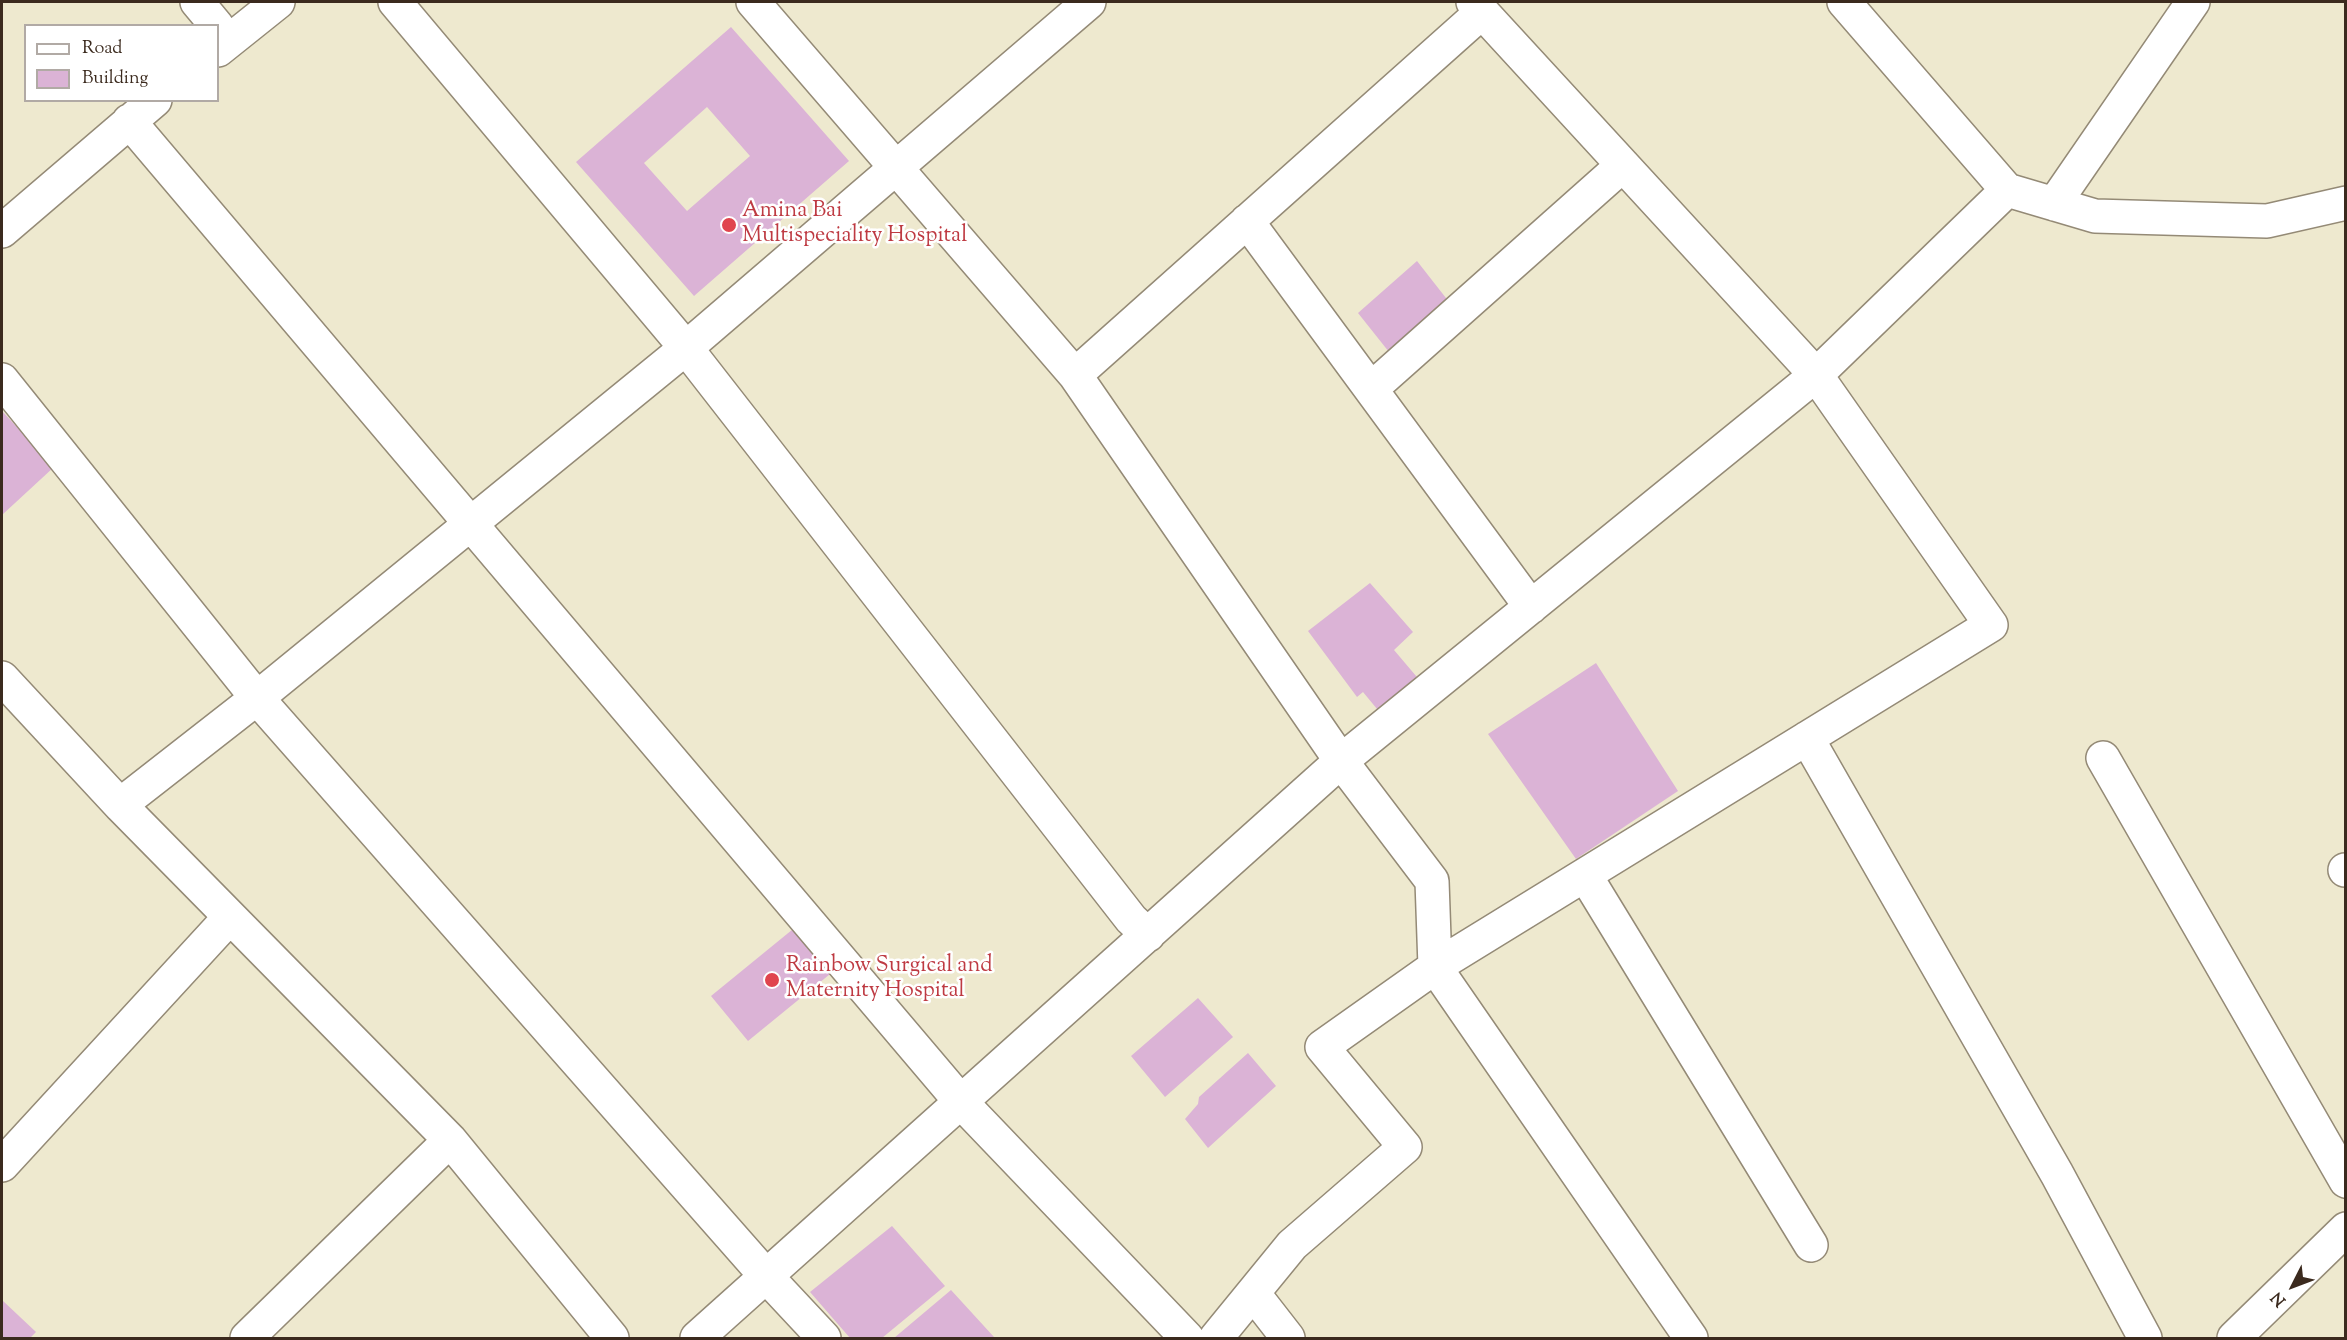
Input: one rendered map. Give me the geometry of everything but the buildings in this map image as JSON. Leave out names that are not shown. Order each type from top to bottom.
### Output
[{"type":"street","points":[[197,2],[212,24]]},
{"type":"street","points":[[220,36],[278,2]]},
{"type":"street","points":[[395,2],[686,348],[1131,919],[1148,935]]},
{"type":"street","points":[[753,2],[1075,375],[1341,761],[1432,881],[1435,967],[1682,1335]]},
{"type":"street","points":[[120,806],[257,698],[686,348],[1089,2]]},
{"type":"street","points":[[1844,2],[2007,190],[2095,216],[2266,221],[2346,203]]},
{"type":"street","points":[[2054,204],[2193,2]]},
{"type":"street","points":[[1075,375],[1247,221],[1477,7],[1816,375],[1991,625],[1435,967],[1322,1047],[1405,1147],[1292,1245],[1216,1338]]},
{"type":"street","points":[[2,231],[152,102]]},
{"type":"street","points":[[129,121],[961,1102],[1187,1338]]},
{"type":"street","points":[[1371,389],[1623,165]]},
{"type":"street","points":[[697,1338],[1341,761],[1816,375],[2007,190]]},
{"type":"street","points":[[1247,221],[1531,607]]},
{"type":"street","points":[[2,380],[257,698],[766,1276],[824,1338]]},
{"type":"street","points":[[2,678],[120,806],[450,1140],[612,1338]]},
{"type":"street","points":[[1808,738],[2057,1174],[2145,1338]]},
{"type":"street","points":[[2103,758],[2346,1181]]},
{"type":"street","points":[[1585,875],[1811,1245]]},
{"type":"street","points":[[2,1165],[230,917]]},
{"type":"street","points":[[247,1338],[450,1140]]},
{"type":"street","points":[[2234,1338],[2346,1229]]},
{"type":"street","points":[[1253,1293],[1288,1338]]},
{"type":"place","name":"Amina Bai Multispeciality Hospital","points":[[729,225]]},
{"type":"place","name":"Rainbow Surgical and Maternity Hospital","points":[[772,980]]}]
